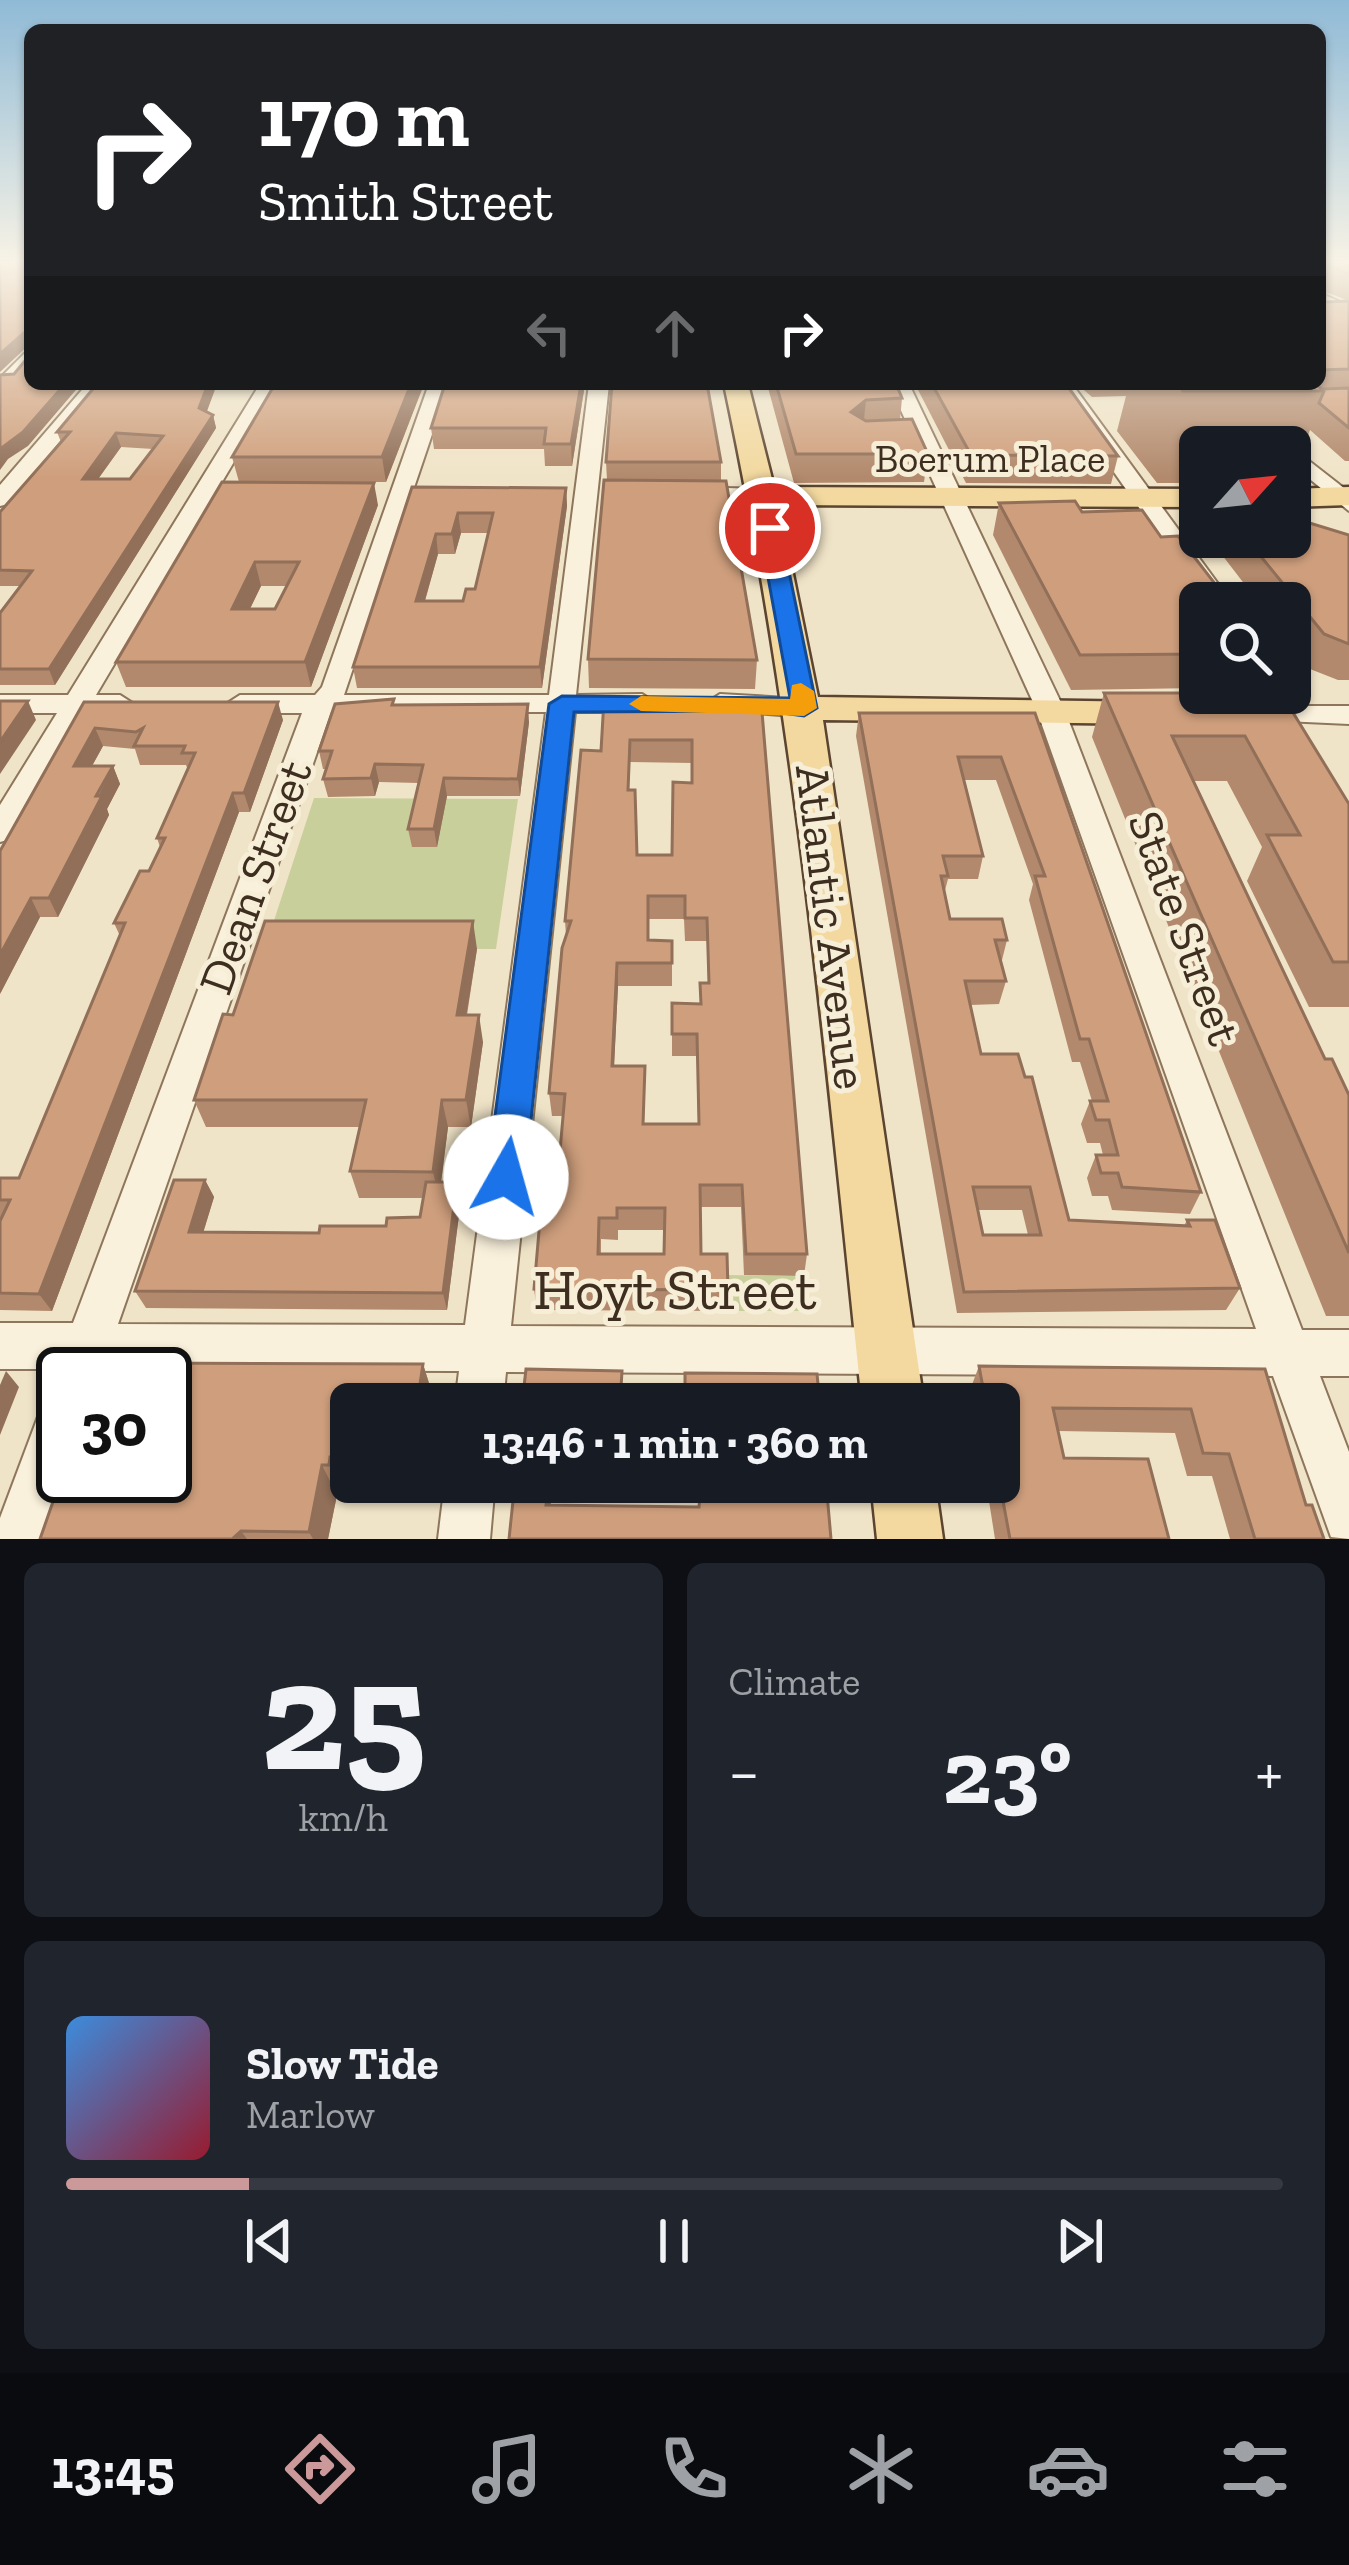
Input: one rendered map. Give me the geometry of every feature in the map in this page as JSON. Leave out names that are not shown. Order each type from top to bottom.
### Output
[{"type":"main road","name":"Atlantic Avenue","points":[[737,390],[804,708],[889,1377]]},
{"type":"main road","points":[[1311,500],[1347,503]]},
{"type":"main road","name":"Boerum Place","points":[[765,507],[1151,507],[1179,501]]},
{"type":"main road","points":[[1311,511],[1347,503]]},
{"type":"main road","name":"Boerum Place","points":[[1151,507],[1179,513]]},
{"type":"main road","points":[[804,708],[1179,713]]},
{"type":"main road","points":[[1282,714],[1315,758]]},
{"type":"main road","points":[[906,1503],[910,1539]]},
{"type":"street","points":[[0,500],[92,390]]},
{"type":"street","points":[[0,831],[76,704],[216,493],[267,390]]},
{"type":"street","name":"Dean Street","points":[[87,1347],[314,716],[334,688],[437,390]]},
{"type":"street","points":[[482,1383],[604,390]]},
{"type":"street","name":"State Street","points":[[899,390],[902,410],[923,435],[1051,711],[1349,1519]]},
{"type":"street","points":[[1067,390],[1205,582]]},
{"type":"street","points":[[1087,417],[1116,416]]},
{"type":"street","points":[[886,437],[923,435]]},
{"type":"street","points":[[1311,471],[1347,503]]},
{"type":"street","points":[[366,493],[437,493]]},
{"type":"street","points":[[550,493],[594,493]]},
{"type":"street","name":"Boerum Place","points":[[667,494],[765,507]]},
{"type":"street","points":[[214,704],[677,703],[804,708]]},
{"type":"street","points":[[0,704],[144,704]]},
{"type":"street","points":[[1311,711],[1349,715]]},
{"type":"street","name":"Hoyt Street","points":[[0,1346],[36,1352]]},
{"type":"street","name":"Hoyt Street","points":[[192,1357],[486,1348],[889,1377],[1349,1352]]},
{"type":"street","points":[[18,1539],[36,1489]]},
{"type":"street","points":[[464,1539],[468,1503]]},
{"type":"green space","points":[[314,798],[518,799],[496,949],[265,948]]},
{"type":"green space","points":[[725,1275],[804,1276],[807,1311],[727,1311]]},
{"type":"building","points":[[0,334],[23,334],[0,354]]},
{"type":"building","points":[[1326,334],[1349,334],[1349,369],[1326,370]]},
{"type":"building","points":[[24,362],[24,390],[60,390],[23,432],[0,449],[0,375],[14,374]]},
{"type":"building","points":[[1349,388],[1349,428],[1319,403],[1326,389]]},
{"type":"building","points":[[92,390],[206,390],[199,408],[213,415],[49,669],[0,669],[0,613],[32,571],[0,570],[0,512],[70,432],[57,432]],"holes":[[[116,433],[163,436],[130,479],[83,479]]]},
{"type":"building","points":[[271,390],[409,390],[382,457],[232,457]]},
{"type":"building","points":[[443,390],[580,390],[571,444],[544,444],[546,428],[431,428]]},
{"type":"building","points":[[612,390],[708,390],[721,462],[606,462]]},
{"type":"building","points":[[778,390],[899,390],[902,398],[866,400],[851,412],[866,421],[912,419],[928,454],[796,454]]},
{"type":"building","points":[[935,390],[1070,390],[1118,456],[971,455]]},
{"type":"building","points":[[1182,390],[1324,391],[1183,391]]},
{"type":"building","points":[[604,480],[726,481],[757,660],[588,659]]},
{"type":"building","points":[[222,482],[374,483],[305,662],[116,662]],"holes":[[[255,562],[299,562],[275,609],[232,609]]]},
{"type":"building","points":[[412,487],[566,488],[540,667],[353,667]],"holes":[[[458,513],[493,513],[475,589],[466,589],[463,601],[416,601],[436,534],[452,534]]]},
{"type":"building","points":[[1075,501],[1082,512],[1142,510],[1161,537],[1178,536],[1179,558],[1195,558],[1214,582],[1179,582],[1179,654],[1080,655],[999,503]]},
{"type":"building","points":[[1311,523],[1349,535],[1349,644],[1324,634],[1311,618],[1311,582],[1282,582],[1262,558],[1311,558]]},
{"type":"building","points":[[1104,693],[1179,693],[1179,714],[1294,714],[1349,804],[1349,962],[1333,962],[1267,835],[1300,835],[1245,736],[1172,736],[1325,1059],[1332,1059],[1349,1095],[1349,1253]]},
{"type":"building","points":[[394,699],[392,705],[528,704],[518,779],[444,778],[434,829],[408,829],[423,765],[375,764],[371,778],[323,779],[332,751],[319,751],[335,704]]},
{"type":"building","points":[[604,699],[761,700],[807,1254],[746,1254],[742,1185],[700,1185],[701,1254],[727,1254],[728,1290],[534,1289],[541,1208],[555,1208],[565,1094],[549,1093],[562,948],[571,921],[565,921],[581,750],[601,751]],"holes":[[[630,740],[692,740],[692,783],[673,782],[672,855],[637,855],[635,790],[628,790]],[[648,896],[685,896],[685,918],[707,918],[709,983],[700,983],[701,1004],[672,1003],[672,1034],[697,1034],[699,1124],[643,1124],[645,1066],[612,1066],[617,963],[672,963],[672,941],[648,940]],[[617,1208],[665,1208],[664,1254],[598,1254],[599,1218],[617,1218]]]},
{"type":"building","points":[[0,701],[28,701],[0,742]]},
{"type":"building","points":[[84,702],[278,702],[244,793],[233,793],[39,1294],[0,1293],[0,1221],[10,1200],[0,1200],[0,1178],[19,1178],[125,923],[114,923],[140,871],[149,871],[165,838],[157,838],[195,753],[182,753],[185,746],[134,746],[143,728],[136,732],[95,728],[74,766],[113,766],[96,796],[102,796],[49,898],[31,898],[0,955],[0,851]]},
{"type":"building","points":[[859,713],[1035,713],[1201,1192],[1122,1187],[1118,1173],[1101,1173],[1096,1155],[1118,1155],[1109,1120],[1096,1120],[1090,1101],[1108,1101],[1089,1039],[1080,1039],[1035,876],[1045,876],[1001,757],[958,757],[983,856],[943,856],[948,876],[941,876],[950,919],[1002,919],[1007,940],[995,940],[1006,981],[965,981],[981,1054],[1018,1054],[1025,1077],[1032,1077],[1069,1220],[1190,1226],[1187,1220],[1215,1220],[1240,1288],[964,1292]],"holes":[[[973,1187],[1030,1187],[1041,1235],[983,1235]]]},
{"type":"building","points":[[265,921],[473,921],[457,1015],[479,1015],[466,1100],[442,1100],[433,1172],[350,1171],[366,1100],[194,1100],[223,1014],[233,1015]]},
{"type":"building","points":[[174,1180],[205,1180],[189,1232],[319,1233],[320,1226],[386,1226],[387,1218],[420,1217],[426,1182],[457,1182],[443,1293],[135,1291]]},
{"type":"building","points":[[192,1363],[423,1364],[420,1383],[330,1383],[329,1465],[322,1465],[309,1532],[241,1531],[232,1539],[40,1539],[53,1503],[192,1503]]},
{"type":"building","points":[[979,1366],[1265,1369],[1306,1505],[1312,1505],[1324,1539],[1255,1539],[1229,1454],[1203,1453],[1191,1409],[1053,1408],[1064,1458],[1148,1459],[1169,1539],[1010,1539],[1003,1503],[1020,1503],[1020,1383],[982,1383]]},
{"type":"building","points":[[526,1369],[622,1371],[621,1383],[524,1383]]},
{"type":"building","points":[[685,1373],[817,1374],[818,1383],[685,1383]]},
{"type":"building","points":[[513,1503],[699,1507],[699,1503],[828,1503],[831,1539],[509,1539]]},
{"type":"slow traffic","points":[[641,704],[768,703],[804,708],[801,691]]},
{"type":"route","points":[[506,1177],[562,704],[768,703],[804,708],[770,528]]}]
